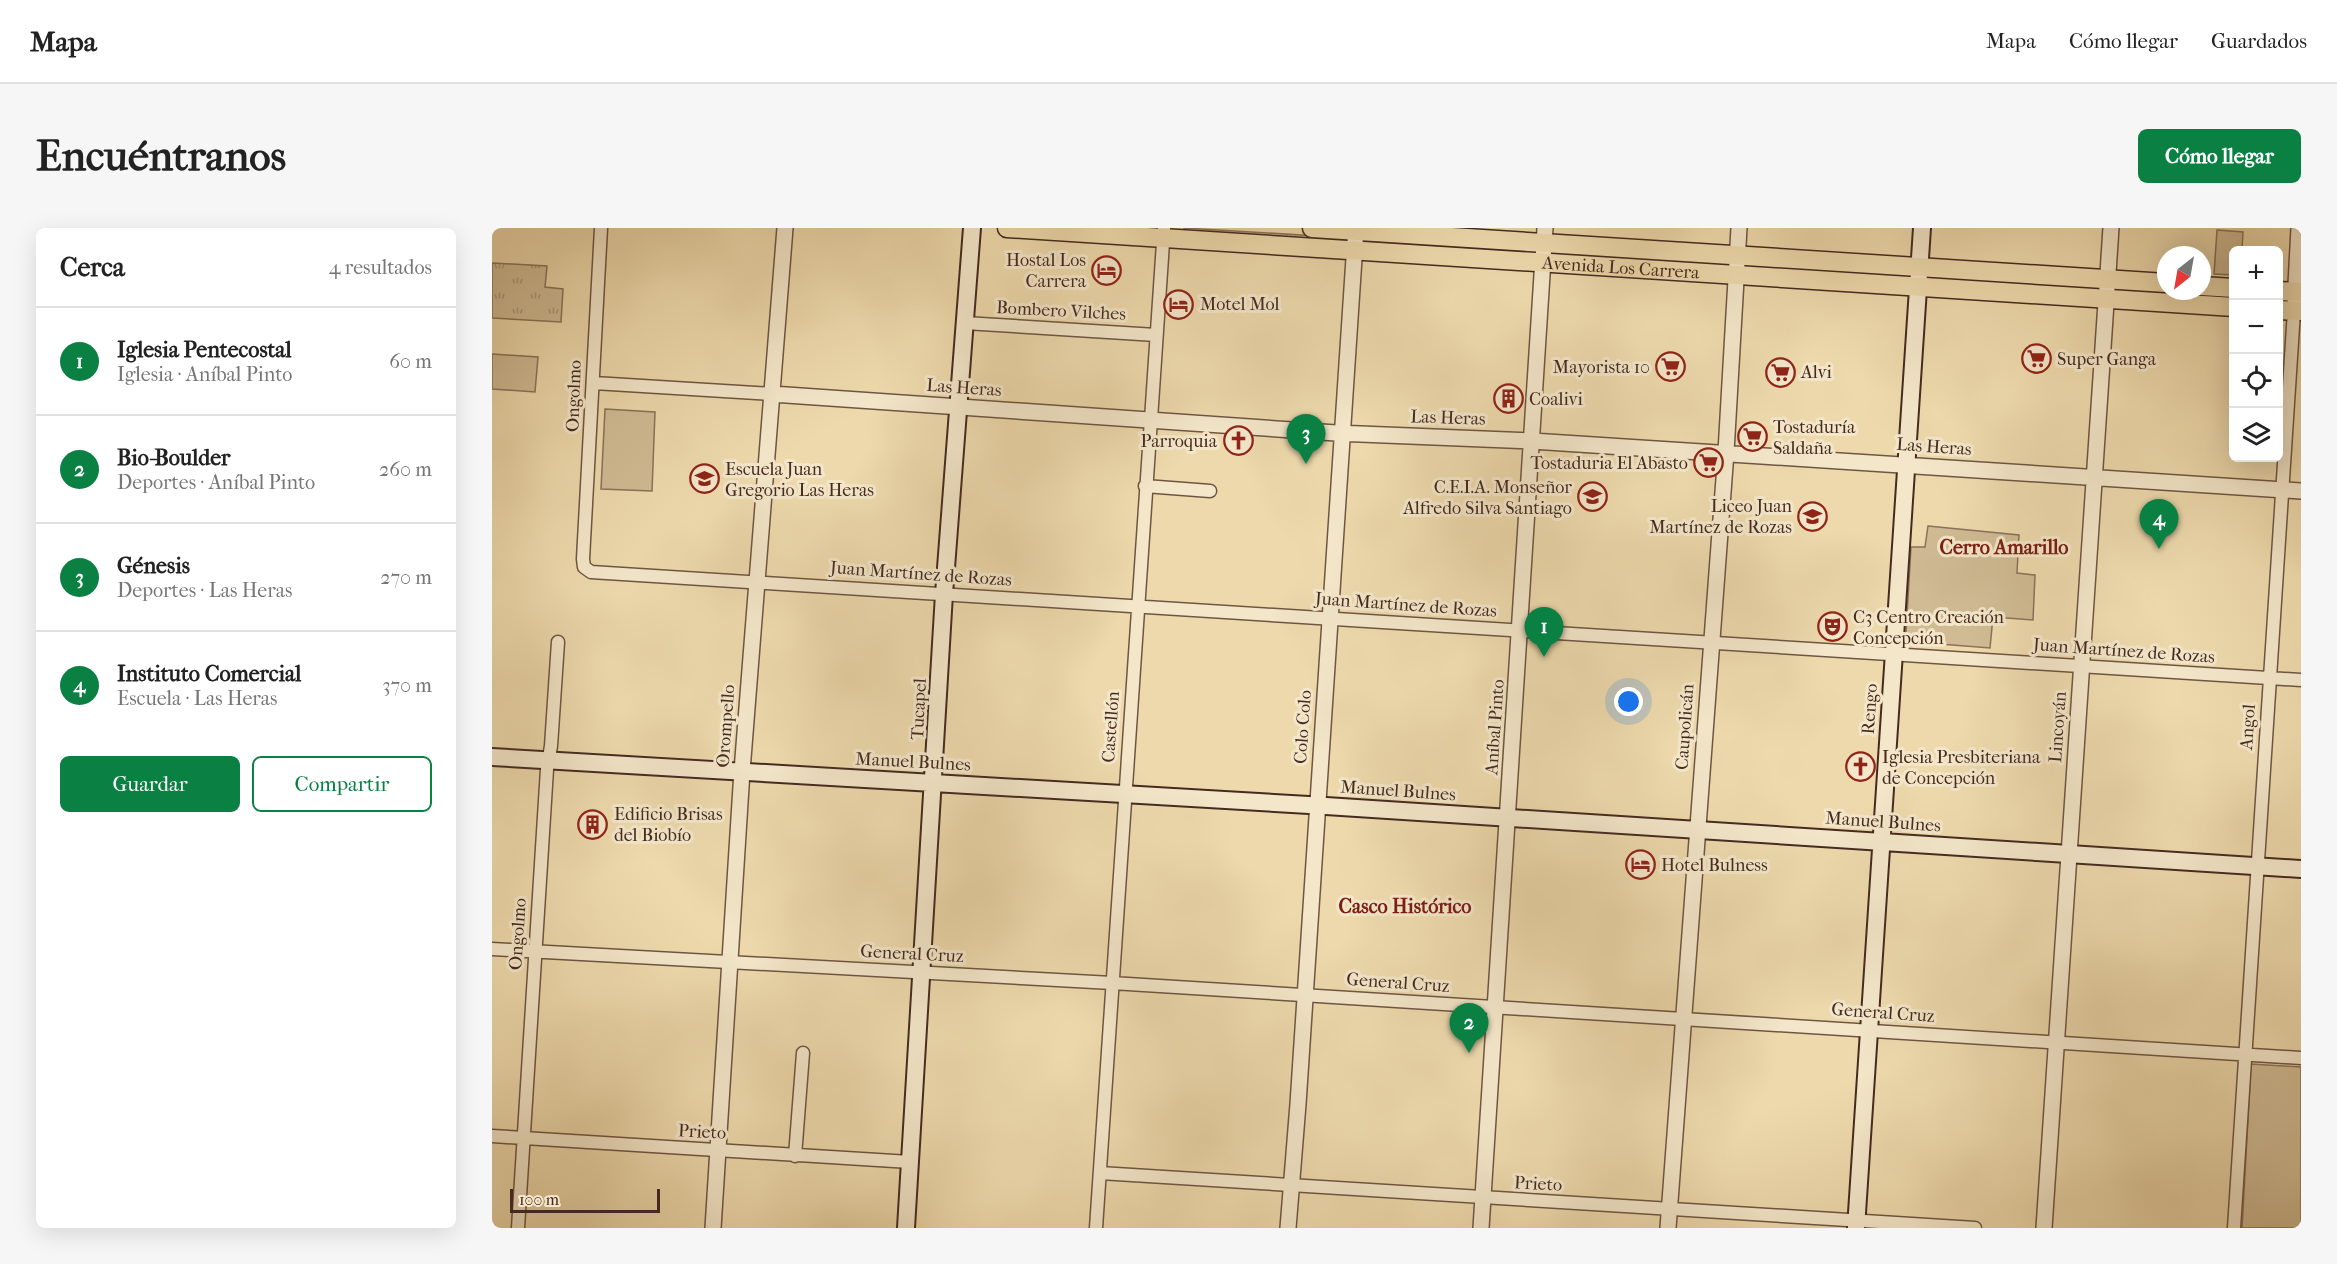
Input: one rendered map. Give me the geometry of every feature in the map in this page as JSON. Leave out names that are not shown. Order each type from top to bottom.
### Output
[{"type":"main road","name":"Tucapel","points":[[906,1228],[944,594],[972,228]]},
{"type":"main road","name":"Avenida Los Carrera","points":[[1007,228],[1163,233],[1354,250],[2229,307]]},
{"type":"main road","name":"Avenida Los Carrera","points":[[1312,228],[1545,235],[1738,255],[2157,282]]},
{"type":"main road","name":"Rengo","points":[[1857,1225],[1922,228]]},
{"type":"main road","points":[[2211,287],[2229,288]]},
{"type":"main road","name":"Manuel Bulnes","points":[[492,757],[1125,794],[2301,869]]},
{"type":"street","name":"Ongolmo","points":[[583,565],[601,228]]},
{"type":"street","name":"Orompello","points":[[714,1228],[742,771],[785,228]]},
{"type":"street","name":"Caupolicán","points":[[1668,1228],[1726,452],[1739,228]]},
{"type":"street","name":"Lincoyán","points":[[2044,1228],[2110,228]]},
{"type":"street","name":"Angol","points":[[2234,1228],[2283,490],[2292,292],[2299,228]]},
{"type":"street","name":"Colo Colo","points":[[1288,1228],[1306,995],[1355,229]]},
{"type":"street","name":"Castellón","points":[[1096,1228],[1163,233]]},
{"type":"street","name":"Aníbal Pinto","points":[[1481,1228],[1545,235]]},
{"type":"street","name":"Bombero Vilches","points":[[965,323],[1156,335]]},
{"type":"street","name":"Las Heras","points":[[594,383],[1343,434],[1532,441],[1726,452],[2301,491]]},
{"type":"street","points":[[1145,486],[1210,491]]},
{"type":"street","name":"Juan Martínez de Rozas","points":[[583,565],[591,572],[2301,680]]},
{"type":"street","name":"Ongolmo","points":[[518,1228],[548,760],[558,642]]},
{"type":"street","name":"General Cruz","points":[[492,949],[1112,983],[2301,1058]]},
{"type":"street","points":[[795,1156],[803,1053]]},
{"type":"street","name":"Prieto","points":[[492,1136],[910,1162]]},
{"type":"street","name":"Prieto","points":[[1100,1173],[1670,1210],[1857,1225],[1974,1228]]},
{"type":"green space","points":[[1184,228],[1335,237],[1337,242],[1184,233]]},
{"type":"green space","points":[[2217,230],[2243,232],[2242,246],[2229,246],[2229,275],[2214,274]]},
{"type":"green space","points":[[1563,252],[1725,262],[1725,264],[1722,267],[1565,256]]},
{"type":"green space","points":[[492,263],[547,266],[545,287],[563,289],[561,322],[492,318]]},
{"type":"green space","points":[[492,354],[538,357],[535,392],[492,389]]},
{"type":"green space","points":[[605,409],[655,412],[652,491],[601,489]]},
{"type":"green space","points":[[1928,526],[2019,535],[2017,573],[2035,575],[2033,620],[1993,617],[1990,648],[1914,642],[1906,633],[1911,547],[1925,547]]},
{"type":"green space","points":[[2251,1064],[2301,1067],[2301,1228],[2242,1228]]},
{"type":"place","name":"Hostal Los Carrera","points":[[1107,270]]},
{"type":"place","name":"Motel Mol","points":[[1179,304]]},
{"type":"place","name":"Super Ganga","points":[[2036,359]]},
{"type":"place","name":"Mayorista 10","points":[[1671,367]]},
{"type":"place","name":"Alvi","points":[[1780,372]]},
{"type":"place","name":"Coalivi","points":[[1508,399]]},
{"type":"place","name":"Tostaduría Saldaña","points":[[1752,437]]},
{"type":"place","name":"Parroquia","points":[[1238,441]]},
{"type":"place","name":"Tostaduria El Abasto","points":[[1709,463]]},
{"type":"place","name":"Génesis","points":[[1306,464]]},
{"type":"place","name":"Escuela Juan Gregorio Las Heras","points":[[704,479]]},
{"type":"place","name":"C.E.I.A. Monseñor Alfredo Silva Santiago","points":[[1593,497]]},
{"type":"place","name":"Liceo Juan Martínez de Rozas","points":[[1813,516]]},
{"type":"place","name":"Instituto Comercial","points":[[2159,549]]},
{"type":"place","name":"C3 Centro Creación Concepción","points":[[1832,627]]},
{"type":"place","name":"Iglesia Pentecostal","points":[[1544,657]]},
{"type":"place","name":"Iglesia Presbiteriana de Concepción","points":[[1861,767]]},
{"type":"place","name":"Edificio Brisas del Biobío","points":[[593,824]]},
{"type":"place","name":"Hotel Bulness","points":[[1640,865]]},
{"type":"place","name":"Bio-Boulder","points":[[1469,1053]]},
{"type":"district","name":"Cerro Amarillo","points":[[2004,547]]},
{"type":"district","name":"Casco Histórico","points":[[1405,906]]}]
